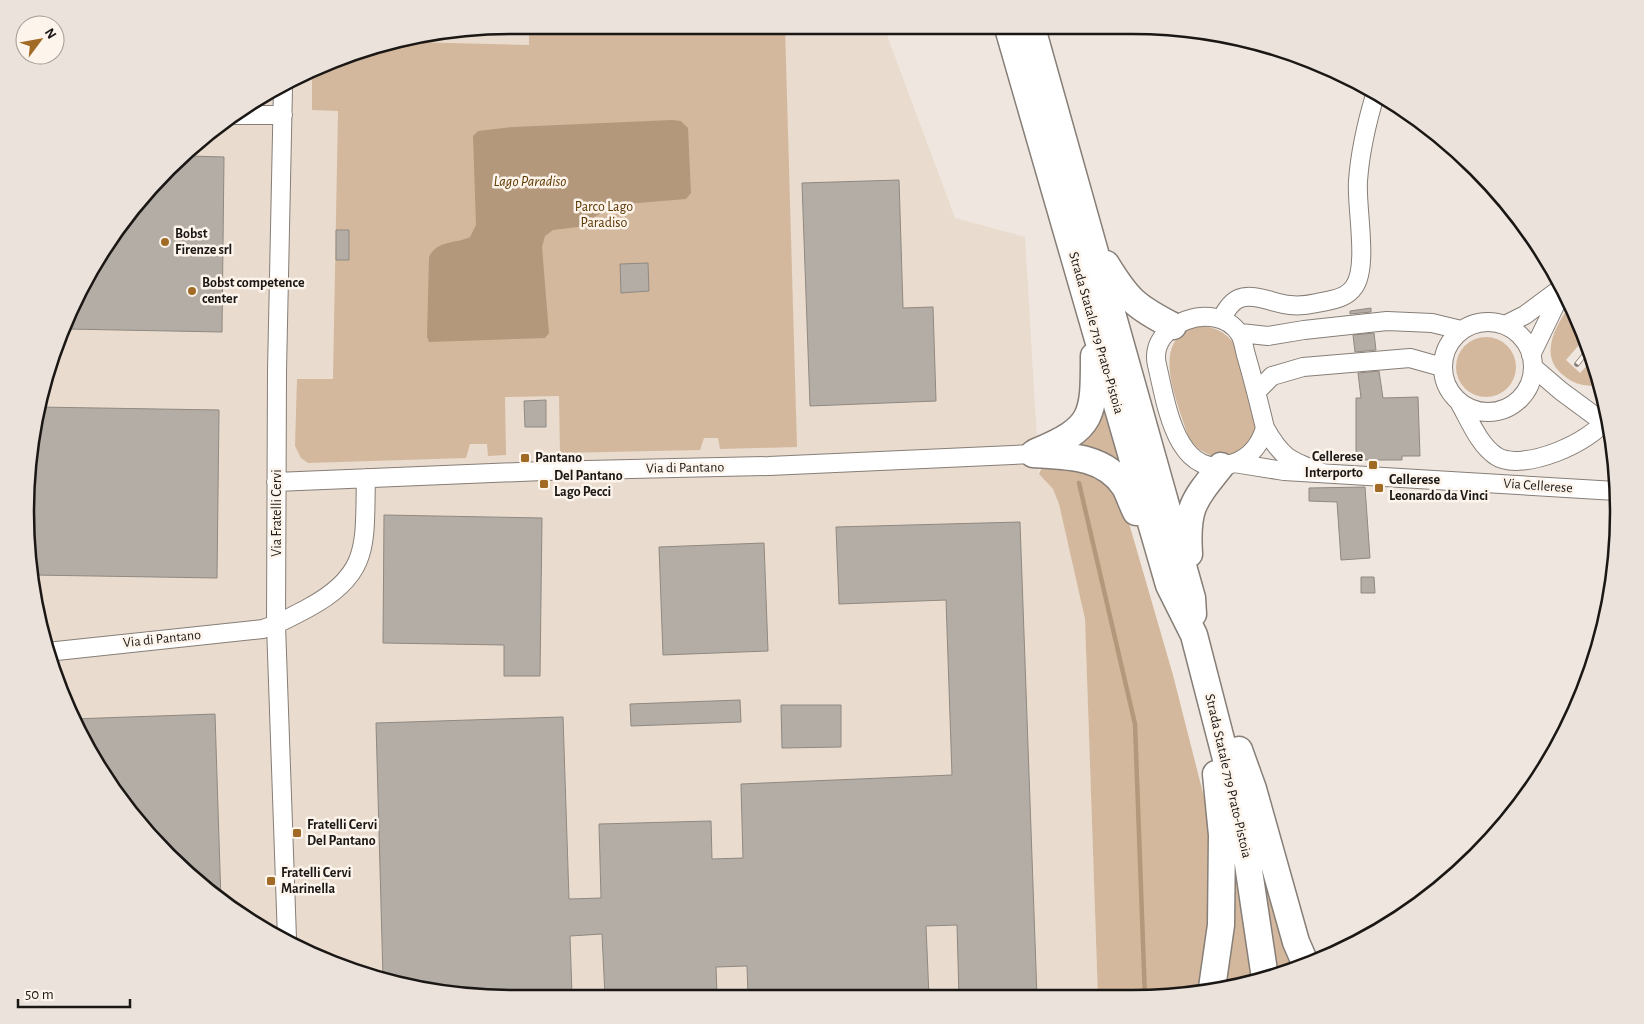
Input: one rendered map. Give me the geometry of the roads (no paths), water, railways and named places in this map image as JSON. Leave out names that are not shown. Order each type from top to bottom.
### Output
[{"type":"highway","name":"Strada Statale 719 Prato-Pistoia","points":[[1010,34],[1169,585],[1194,635],[1206,679],[1240,817],[1264,972]]},
{"type":"highway","name":"Strada Statale 719 Prato-Pistoia","points":[[1034,34],[1192,598],[1194,635]]},
{"type":"highway","points":[[1090,238],[1130,300],[1146,312],[1173,326]]},
{"type":"highway","points":[[1033,454],[1075,434],[1087,420],[1092,404],[1094,328]]},
{"type":"highway","points":[[1033,454],[1093,461],[1115,476],[1125,487],[1169,585]]},
{"type":"highway","points":[[1192,598],[1187,531],[1190,510],[1198,494],[1228,465]]},
{"type":"highway","points":[[1206,679],[1238,749],[1250,782],[1296,942],[1303,958]]},
{"type":"highway","points":[[1206,679],[1222,835],[1221,925],[1213,983]]},
{"type":"street","name":"Via Fratelli Cervi","points":[[283,93],[276,482],[276,625],[287,934]]},
{"type":"street","points":[[1220,319],[1236,300],[1243,298],[1250,297],[1289,305],[1310,305],[1338,299],[1348,294],[1355,286],[1359,275],[1358,181],[1368,117],[1374,100]]},
{"type":"street","points":[[245,115],[282,115]]},
{"type":"street","points":[[1505,325],[1525,315],[1557,292]]},
{"type":"street","points":[[1459,402],[1482,412],[1507,408],[1526,391],[1532,375],[1532,361],[1559,297]]},
{"type":"street","points":[[1324,473],[1202,463],[1193,457],[1182,446],[1171,425],[1156,359],[1161,340],[1173,326],[1186,320],[1211,316],[1220,319],[1240,333],[1268,336],[1388,321],[1432,323],[1462,330]]},
{"type":"street","points":[[1600,415],[1561,391],[1532,361],[1521,337],[1505,325],[1496,322],[1478,322],[1462,330],[1447,346],[1442,367],[1447,386],[1488,450],[1497,457],[1507,460],[1533,460],[1591,433],[1602,423]]},
{"type":"street","points":[[1240,333],[1265,428],[1277,449],[1289,460],[1324,473]]},
{"type":"street","points":[[1256,391],[1272,376],[1303,367],[1410,358],[1442,367]]},
{"type":"street","points":[[1228,465],[1255,450],[1261,441],[1265,428]]},
{"type":"street","name":"Via di Pantano","points":[[276,482],[769,466],[1033,454]]},
{"type":"street","name":"Via Cellerese","points":[[1324,473],[1609,491]]},
{"type":"street","name":"Via di Pantano","points":[[55,651],[263,629],[276,625],[341,588],[355,571],[361,554],[364,533],[366,478]]},
{"type":"water","name":"Lago Paradiso","points":[[681,121],[688,128],[691,193],[686,199],[614,205],[578,227],[553,230],[545,236],[542,247],[549,333],[545,338],[429,342],[427,337],[429,257],[432,252],[442,245],[470,237],[476,225],[473,136],[478,131],[513,127]]},
{"type":"waterway","points":[[1079,483],[1135,724],[1145,990]]},
{"type":"railway","points":[[1577,364],[1584,355]]},
{"type":"place","name":"Bobst Firenze srl","points":[[165,242]]},
{"type":"place","name":"Bobst competence center","points":[[192,291]]},
{"type":"place","name":"Pantano","points":[[525,458]]},
{"type":"place","name":"Cellerese Interporto","points":[[1373,465]]},
{"type":"place","name":"Del Pantano Lago Pecci","points":[[544,484]]},
{"type":"place","name":"Cellerese Leonardo da Vinci","points":[[1379,488]]},
{"type":"place","name":"Fratelli Cervi Del Pantano","points":[[297,833]]},
{"type":"place","name":"Fratelli Cervi Marinella","points":[[271,881]]},
{"type":"park label","name":"Parco Lago Paradiso","points":[[604,216]]}]
